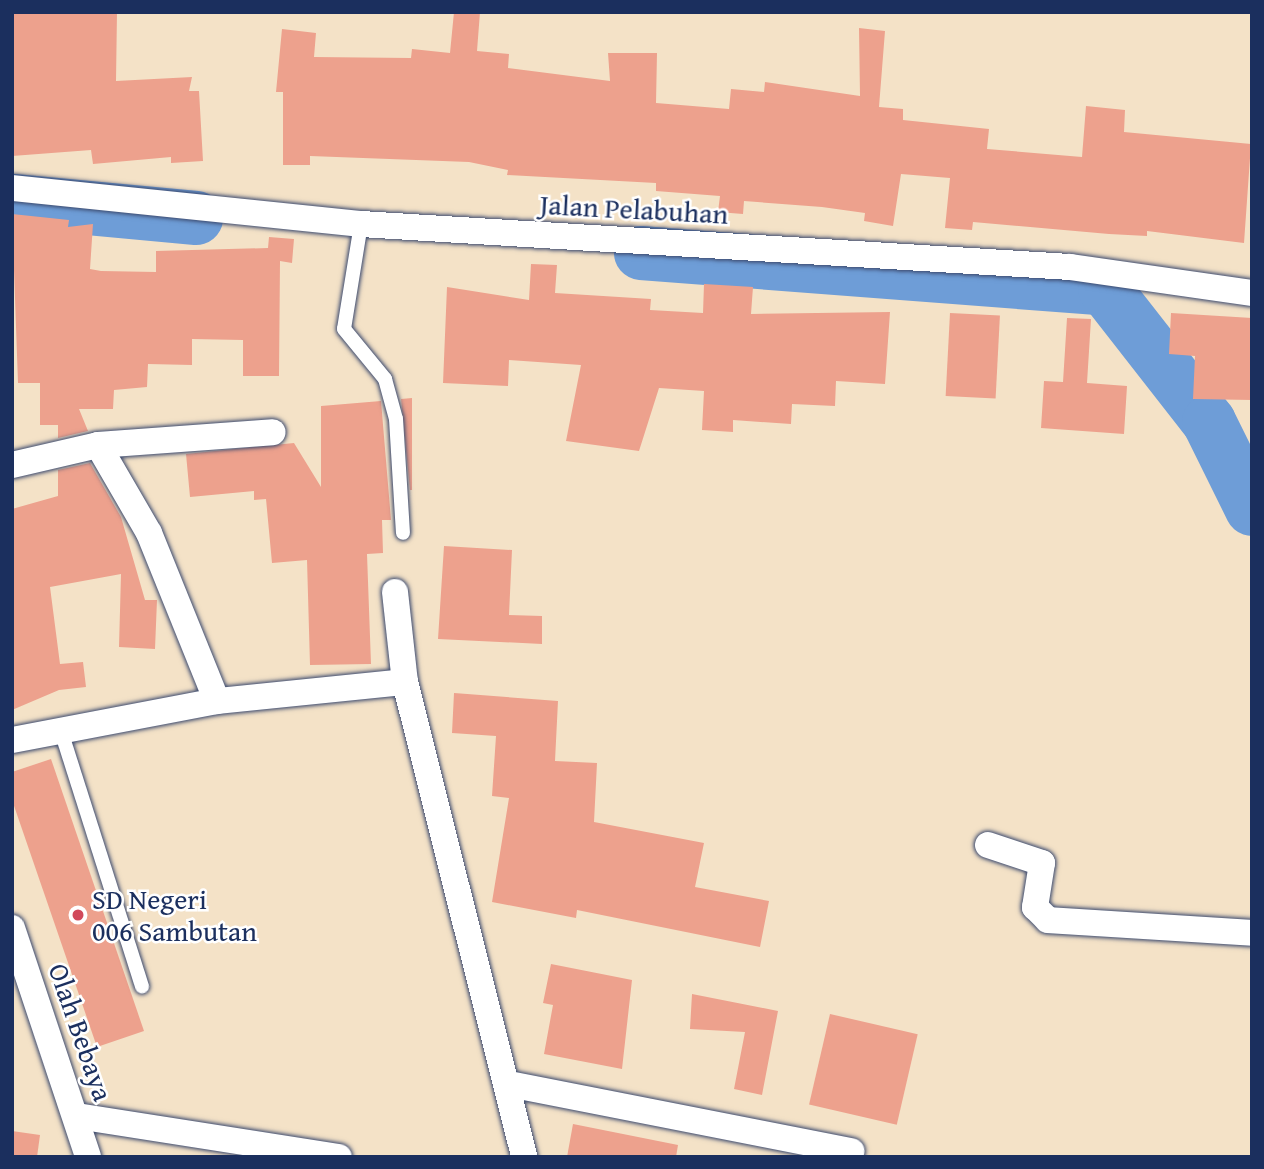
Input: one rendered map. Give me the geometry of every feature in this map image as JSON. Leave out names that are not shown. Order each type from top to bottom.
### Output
[{"type":"street","name":"Jalan Pelabuhan","points":[[12,188],[361,229],[1070,267],[1252,293]]},
{"type":"street","points":[[12,464],[98,445],[273,432]]},
{"type":"street","points":[[98,445],[149,533],[217,701]]},
{"type":"street","points":[[395,592],[405,682],[509,1084],[524,1157]]},
{"type":"street","points":[[12,740],[217,701],[405,682]]},
{"type":"street","points":[[988,845],[1042,863],[1035,907],[1048,920],[1252,933]]},
{"type":"street","name":"Olah Bebaya","points":[[12,928],[77,1116],[88,1157]]},
{"type":"street","points":[[509,1084],[852,1151]]},
{"type":"street","points":[[77,1116],[339,1157]]},
{"type":"lane","points":[[361,229],[358,260],[344,329],[386,379],[396,419],[403,533]]},
{"type":"lane","points":[[61,731],[142,986]]},
{"type":"building","points":[[12,12],[117,12],[116,81],[192,77],[189,91],[199,91],[203,161],[171,163],[171,157],[93,164],[91,150],[12,156]]},
{"type":"building","points":[[454,12],[480,12],[477,51],[509,54],[508,68],[610,81],[608,53],[657,53],[656,103],[729,109],[731,89],[764,92],[765,82],[860,96],[859,28],[885,31],[879,107],[903,109],[903,120],[989,129],[987,149],[1082,157],[1086,106],[1125,110],[1124,132],[1251,144],[1244,243],[1147,231],[1147,236],[973,222],[972,230],[945,228],[950,178],[901,174],[893,226],[864,221],[865,213],[822,207],[744,201],[743,214],[718,212],[720,196],[656,191],[656,183],[507,175],[508,170],[469,162],[310,156],[310,165],[283,165],[283,92],[276,92],[282,29],[316,33],[314,57],[411,58],[412,49],[450,53]]},
{"type":"building","points":[[12,214],[69,220],[68,227],[93,224],[90,269],[101,271],[156,272],[156,251],[268,248],[269,237],[294,239],[292,263],[280,261],[279,376],[243,376],[243,340],[192,339],[192,365],[148,364],[147,387],[114,390],[113,409],[79,409],[88,431],[58,438],[58,425],[40,425],[40,383],[18,383]]},
{"type":"building","points":[[531,264],[557,265],[555,293],[651,299],[650,310],[703,313],[704,284],[753,287],[751,314],[890,312],[885,384],[836,381],[835,406],[792,404],[791,424],[733,420],[733,432],[702,430],[704,391],[659,388],[639,451],[566,441],[581,365],[509,360],[508,386],[443,383],[447,287],[529,300]]},
{"type":"building","points":[[950,313],[1000,316],[996,399],[946,396]]},
{"type":"building","points":[[1171,313],[1252,318],[1252,400],[1193,399],[1195,356],[1169,354]]},
{"type":"building","points":[[1067,318],[1091,319],[1087,383],[1127,386],[1124,434],[1041,428],[1044,381],[1063,382]]},
{"type":"building","points":[[412,398],[412,490],[410,490],[401,399]]},
{"type":"building","points":[[381,401],[391,520],[382,520],[383,553],[367,554],[371,664],[310,665],[307,560],[272,563],[266,499],[254,500],[254,491],[190,497],[186,454],[294,443],[321,487],[321,406]]},
{"type":"building","points":[[90,463],[121,517],[145,600],[157,600],[155,649],[119,647],[121,574],[50,587],[60,664],[83,662],[86,687],[59,690],[12,710],[12,509],[58,496],[58,470]]},
{"type":"building","points":[[444,546],[512,550],[509,615],[542,616],[542,644],[438,639]]},
{"type":"building","points":[[454,693],[558,701],[555,761],[597,763],[594,822],[704,843],[695,887],[769,901],[760,947],[577,910],[576,918],[492,902],[509,798],[492,796],[496,736],[452,733]]},
{"type":"building","name":"SD Negeri 006 Sambutan","points":[[51,759],[144,1031],[97,1047],[12,800],[12,772]]},
{"type":"building","points":[[551,964],[632,980],[622,1069],[544,1054],[553,1005],[543,1003]]},
{"type":"building","points":[[692,994],[778,1011],[762,1095],[734,1089],[745,1032],[690,1029]]},
{"type":"building","points":[[830,1014],[918,1034],[897,1125],[809,1105]]},
{"type":"building","points":[[573,1124],[678,1145],[676,1157],[567,1157]]},
{"type":"building","points":[[12,1131],[40,1135],[37,1157],[12,1157]]},
{"type":"waterway","points":[[13,201],[196,218]]},
{"type":"waterway","points":[[641,253],[1105,289],[1209,422],[1252,509]]},
{"type":"place","name":"SD Negeri 006 Sambutan","points":[[78,915]]}]
